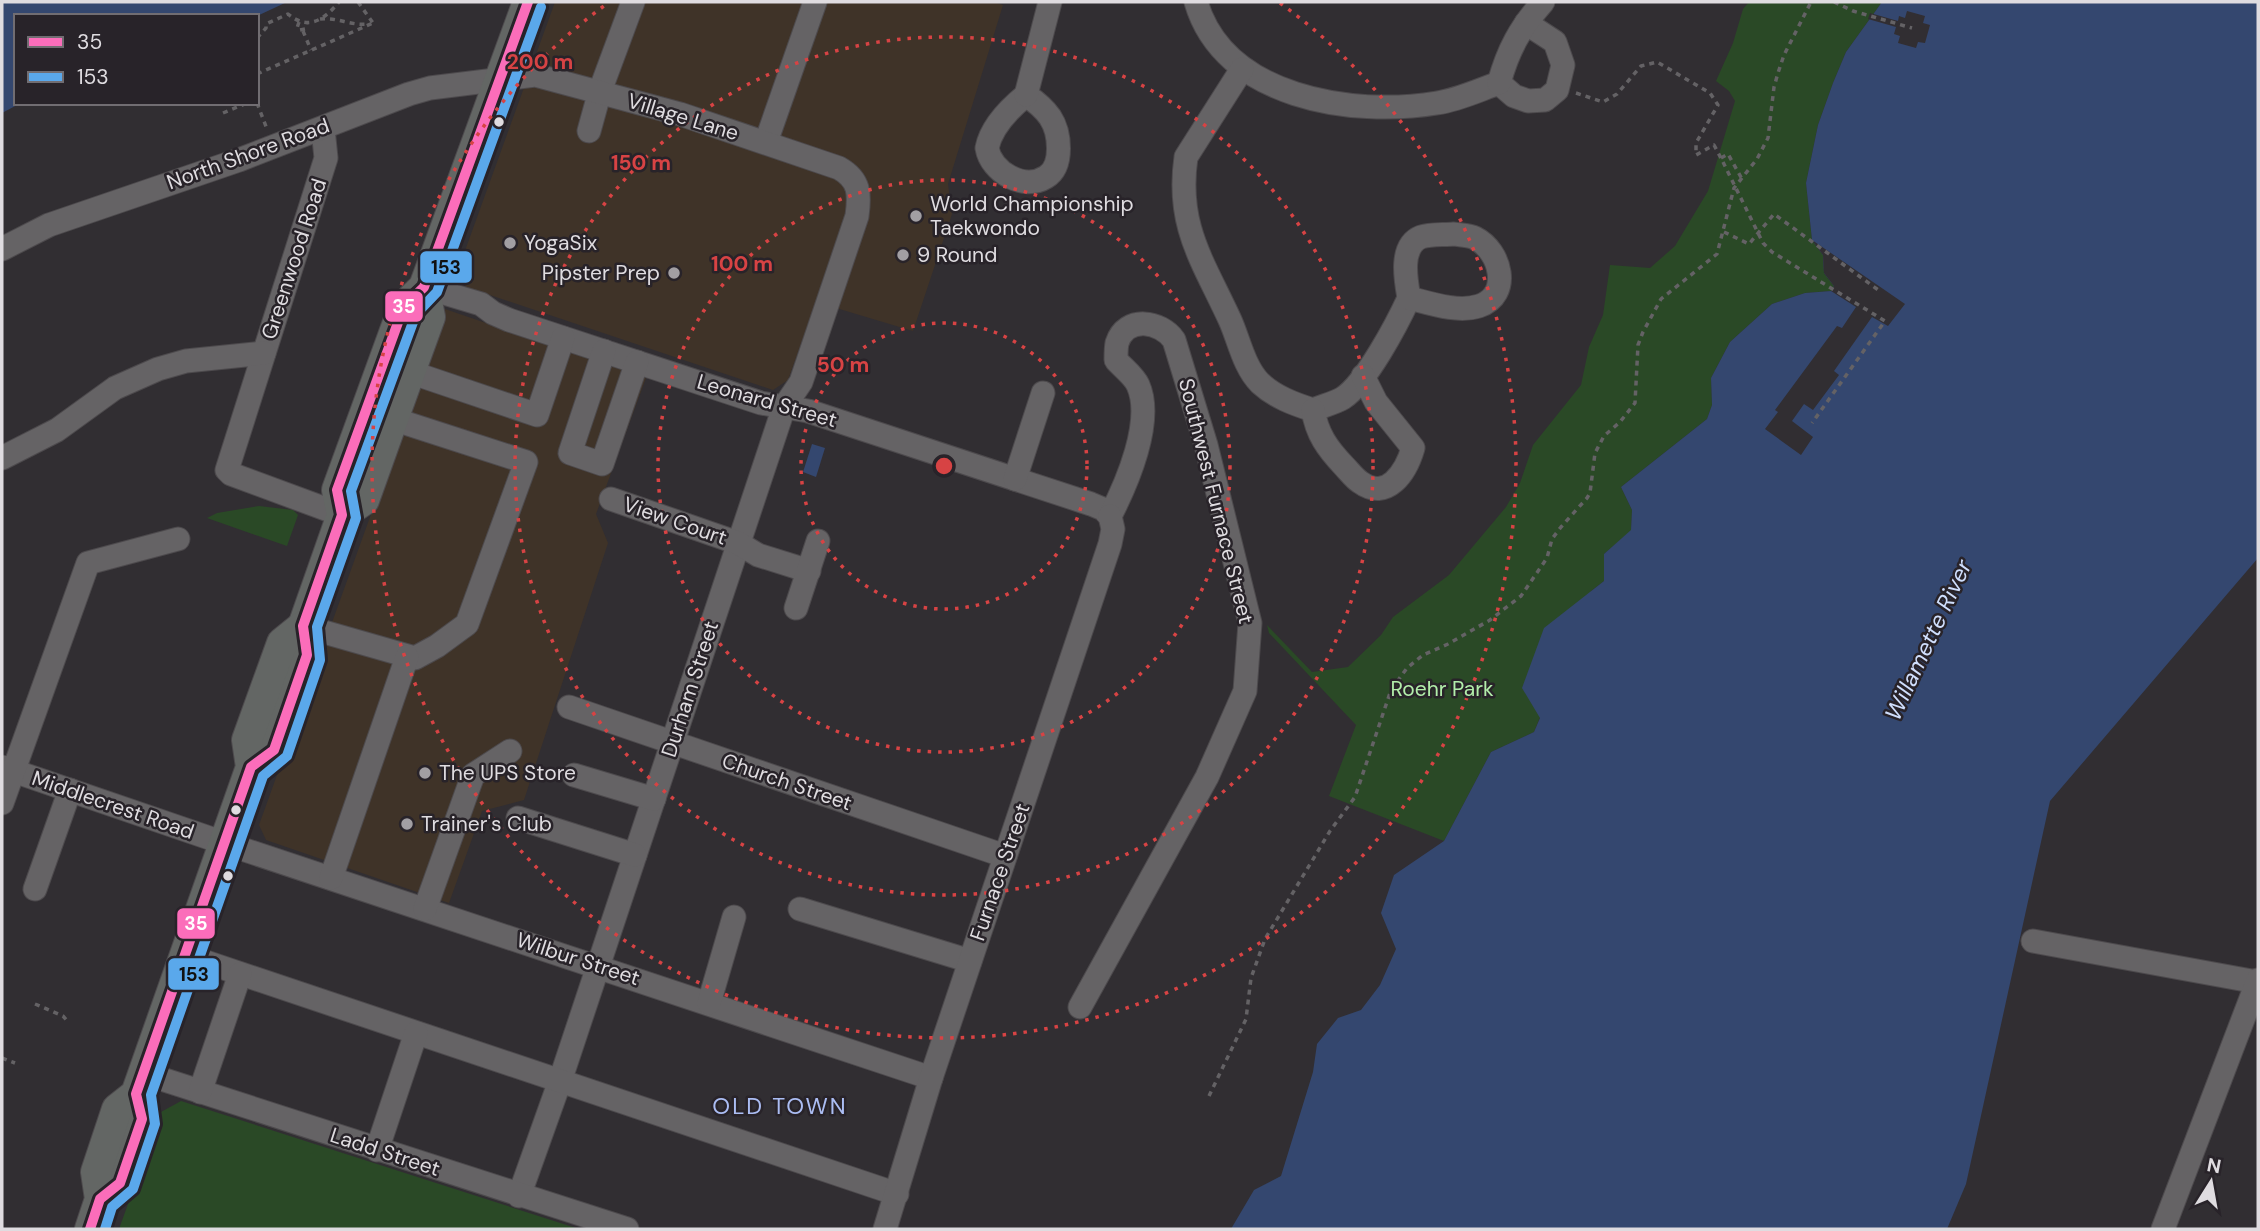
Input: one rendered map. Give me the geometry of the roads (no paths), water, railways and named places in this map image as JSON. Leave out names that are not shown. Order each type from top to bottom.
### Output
[{"type":"main road","points":[[90,1229],[100,1199],[120,1183],[142,1119],[139,1084],[251,767],[247,740],[282,643],[303,626],[342,515],[337,490],[341,477],[404,306],[425,287],[528,2]]},
{"type":"main road","points":[[342,515],[364,499],[430,317],[425,287]]},
{"type":"street","points":[[589,131],[600,91],[634,2]]},
{"type":"street","points":[[766,142],[815,2]]},
{"type":"street","points":[[1026,95],[1050,2]]},
{"type":"street","points":[[1196,2],[1202,21],[1242,69],[1290,92],[1335,104],[1396,108],[1440,103],[1499,82]]},
{"type":"street","points":[[1499,82],[1507,54],[1543,2]]},
{"type":"street","points":[[1499,82],[1514,96],[1528,101],[1545,100],[1557,90],[1563,65],[1555,42],[1526,23]]},
{"type":"street","points":[[1242,69],[1186,157],[1184,208],[1190,236],[1231,321],[1245,359],[1259,382],[1282,398],[1313,410],[1344,398],[1394,331],[1409,298]]},
{"type":"street","name":"Village Lane","points":[[500,80],[535,75],[680,114],[839,167],[850,174],[856,185]]},
{"type":"street","name":"North Shore Road","points":[[2,249],[49,225],[275,147],[409,94],[430,88],[500,80]]},
{"type":"street","name":"Greenwood Road","points":[[2,458],[57,430],[116,388],[158,369],[186,361],[264,353],[326,158],[323,129]]},
{"type":"street","name":"Durham Street","points":[[519,1196],[560,1081],[784,407],[801,382],[857,216],[860,198],[856,185]]},
{"type":"street","name":"Leonard Street","points":[[425,287],[481,304],[493,313],[563,338],[761,403],[808,411],[1091,504],[1103,509],[1110,516]]},
{"type":"street","name":"Southwest Furnace Street","points":[[1080,1007],[1207,777],[1245,691],[1250,623],[1230,534],[1174,340],[1169,333],[1155,325],[1137,324],[1128,328],[1117,343],[1116,360],[1137,382],[1143,411],[1132,464],[1123,491],[1110,516]]},
{"type":"street","points":[[410,372],[537,415],[563,338]]},
{"type":"street","points":[[604,351],[569,453],[602,464],[637,362]]},
{"type":"street","points":[[264,353],[227,470],[231,474],[342,515]]},
{"type":"street","points":[[1313,410],[1316,428],[1326,447],[1359,482],[1372,488],[1387,487],[1405,471],[1413,448],[1376,402],[1363,376]]},
{"type":"street","points":[[1016,479],[1043,393]]},
{"type":"street","points":[[303,626],[415,658],[467,624],[526,462],[393,418]]},
{"type":"street","name":"View Court","points":[[611,499],[738,543],[758,555],[809,571]]},
{"type":"street","name":"Furnace Street","points":[[885,1229],[931,1078],[1110,544],[1113,529],[1110,516]]},
{"type":"street","points":[[2,803],[7,769],[89,564],[178,540]]},
{"type":"street","points":[[796,608],[818,541]]},
{"type":"street","points":[[331,878],[407,657]]},
{"type":"street","name":"Church Street","points":[[569,707],[1005,856]]},
{"type":"street","points":[[425,909],[473,775],[510,751]]},
{"type":"street","name":"Middlecrest Road","points":[[7,769],[224,843]]},
{"type":"street","points":[[574,775],[654,799]]},
{"type":"street","points":[[35,889],[71,790]]},
{"type":"street","points":[[518,818],[635,855]]},
{"type":"street","name":"Wilbur Street","points":[[224,843],[598,965],[931,1078]]},
{"type":"street","points":[[800,909],[970,961]]},
{"type":"street","points":[[709,1003],[734,917]]},
{"type":"street","points":[[2033,940],[2258,981],[2163,1229]]},
{"type":"street","points":[[185,955],[897,1194]]},
{"type":"street","points":[[200,1092],[240,974]]},
{"type":"street","points":[[377,1150],[416,1033]]},
{"type":"street","name":"Ladd Street","points":[[139,1084],[200,1092],[627,1229]]},
{"type":"water","points":[[2,2],[287,2],[259,15],[14,14],[14,105],[17,105],[2,113]]},
{"type":"water","name":"Willamette River","points":[[1882,2],[2258,2],[2258,558],[2050,801],[1966,1184],[1947,1229],[1231,1229],[1254,1190],[1281,1176],[1313,1072],[1317,1044],[1338,1018],[1361,1010],[1380,985],[1396,949],[1381,913],[1394,875],[1444,841],[1491,752],[1534,732],[1540,718],[1522,688],[1544,628],[1604,581],[1604,554],[1631,530],[1632,510],[1621,487],[1707,419],[1712,405],[1711,378],[1730,342],[1772,304],[1805,293],[1831,291],[1834,286],[1824,273],[1823,255],[1812,240],[1806,183],[1818,125],[1846,52]]},
{"type":"water","points":[[812,444],[825,448],[816,477],[803,472]]},
{"type":"place","name":"World Championship Taekwondo","points":[[916,216]]},
{"type":"place","name":"YogaSix","points":[[510,243]]},
{"type":"place","name":"9 Round","points":[[903,255]]},
{"type":"place","name":"Pipster Prep","points":[[674,273]]},
{"type":"place","name":"The UPS Store","points":[[425,773]]},
{"type":"place","name":"Trainer's Club","points":[[407,824]]},
{"type":"district","name":"OLD TOWN","points":[[780,1106]]},
{"type":"park label","name":"Roehr Park","points":[[1442,689]]}]
